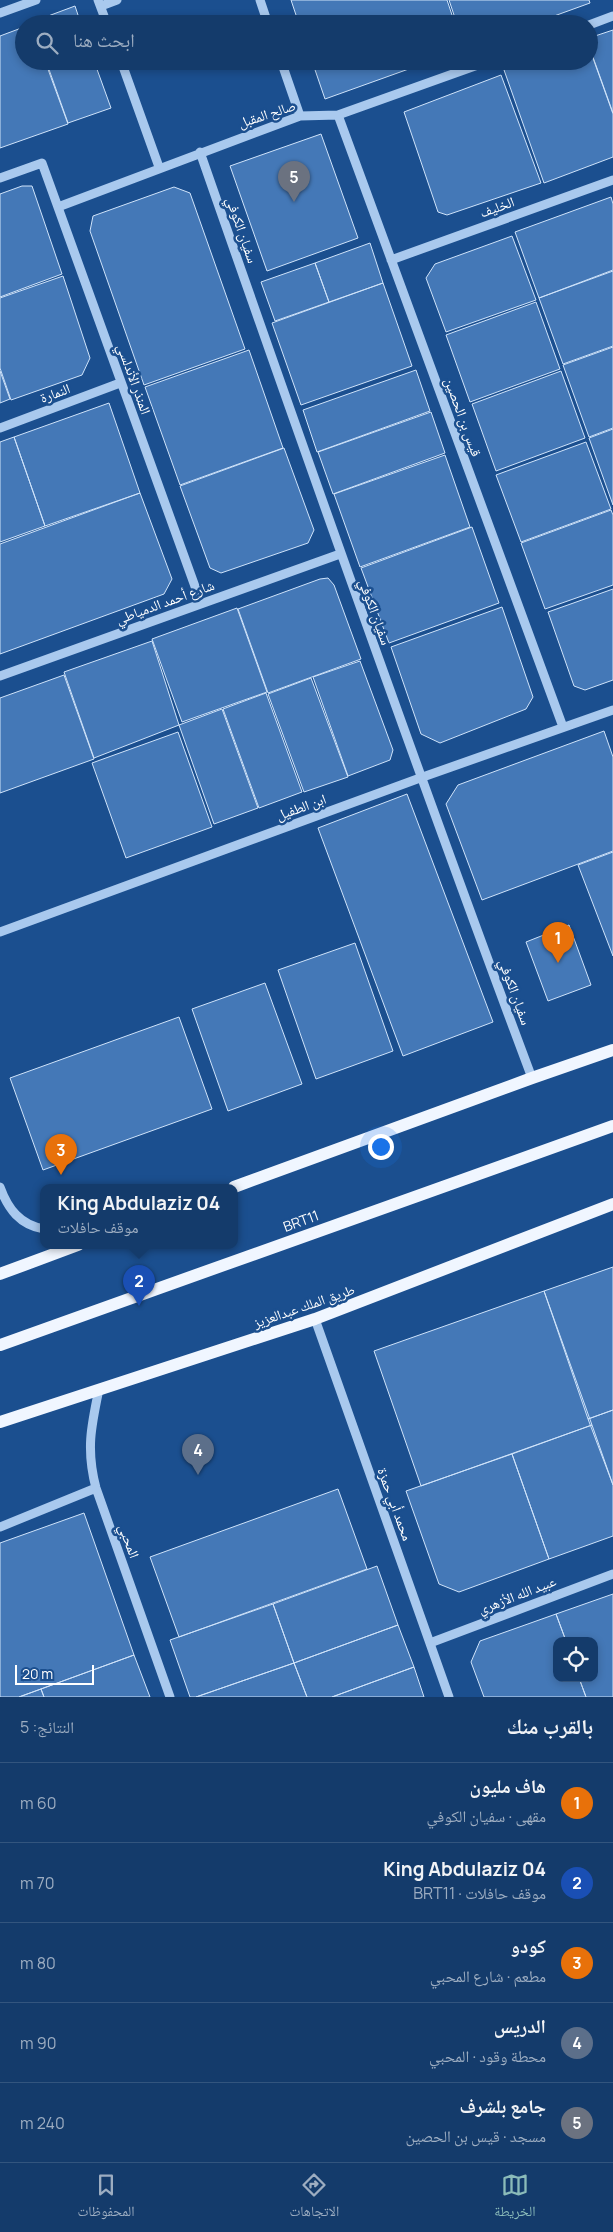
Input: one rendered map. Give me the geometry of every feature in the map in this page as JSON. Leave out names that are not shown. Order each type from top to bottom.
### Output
[{"type":"main road","points":[[238,1186],[613,1050]]},
{"type":"main road","name":"BRT11","points":[[0,1345],[613,1126]]},
{"type":"main road","name":"طريق الملك عبدالعزيز","points":[[0,1422],[315,1319],[613,1204]]},
{"type":"main road","points":[[0,1274],[67,1249]]},
{"type":"street","points":[[0,13],[36,0]]},
{"type":"street","points":[[104,15],[100,3],[117,0]]},
{"type":"street","points":[[260,0],[265,15]]},
{"type":"street","points":[[598,22],[613,16]]},
{"type":"street","points":[[124,70],[159,167]]},
{"type":"street","points":[[284,70],[300,116]]},
{"type":"street","name":"صالح المقبل","points":[[58,207],[159,167],[300,116],[338,116],[464,70]]},
{"type":"street","name":"قيس بن الحصين","points":[[338,116],[563,728]]},
{"type":"street","name":"سفيان الكوفي","points":[[200,152],[420,778],[532,1078]]},
{"type":"street","name":"المنذر الأندلسي","points":[[0,178],[42,163],[201,603]]},
{"type":"street","name":"الخليف","points":[[391,260],[613,180]]},
{"type":"street","name":"النمارة","points":[[0,428],[120,383]]},
{"type":"street","name":"شارع أحمد الدمياطي","points":[[0,676],[340,554]]},
{"type":"street","name":"ابن الطفيل","points":[[0,932],[420,778],[613,710]]},
{"type":"street","points":[[0,1187],[14,1215],[32,1227],[40,1228]]},
{"type":"street","name":"محمد أبي حمزة","points":[[315,1319],[449,1697]]},
{"type":"street","name":"المحبي","points":[[99,1389],[91,1426],[89,1458],[96,1488],[170,1697]]},
{"type":"street","points":[[0,1527],[96,1488]]},
{"type":"street","name":"عبيد الله الأزهري","points":[[430,1643],[613,1574]]},
{"type":"building","points":[[291,0],[447,0],[452,15],[296,15]]},
{"type":"building","points":[[449,0],[589,0],[590,3],[557,15],[454,15]]},
{"type":"building","points":[[75,6],[78,15],[51,15]]},
{"type":"building","points":[[15,30],[15,70],[48,70],[68,124],[0,148],[0,36]]},
{"type":"building","points":[[613,30],[613,113],[598,70],[598,35]]},
{"type":"building","points":[[49,70],[97,70],[111,108],[68,123]]},
{"type":"building","points":[[315,70],[406,70],[325,99]]},
{"type":"building","points":[[504,70],[597,70],[613,114],[613,157],[544,183]]},
{"type":"building","points":[[501,75],[541,183],[447,215],[438,212],[404,112]]},
{"type":"building","points":[[321,134],[358,238],[267,271],[230,166]]},
{"type":"building","points":[[22,186],[32,186],[62,274],[0,297],[0,194]]},
{"type":"building","points":[[174,187],[190,193],[245,349],[144,385],[90,231],[93,216]]},
{"type":"building","points":[[611,197],[613,204],[613,270],[539,298],[515,232]]},
{"type":"building","points":[[512,236],[536,300],[446,332],[426,278],[435,264]]},
{"type":"building","points":[[370,243],[383,283],[329,302],[315,263]]},
{"type":"building","points":[[315,263],[329,302],[275,321],[261,282]]},
{"type":"building","points":[[613,271],[613,346],[563,364],[539,298]]},
{"type":"building","points":[[63,276],[90,358],[82,375],[11,400],[0,368],[0,298]]},
{"type":"building","points":[[383,283],[412,366],[301,405],[272,323]]},
{"type":"building","points":[[536,302],[560,369],[470,402],[446,335]]},
{"type":"building","points":[[613,347],[613,428],[589,437],[563,365]]},
{"type":"building","points":[[249,350],[283,448],[180,485],[145,387]]},
{"type":"building","points":[[416,370],[430,411],[317,452],[303,410]]},
{"type":"building","points":[[0,371],[10,399],[0,403]]},
{"type":"building","points":[[561,371],[585,438],[496,471],[472,404]]},
{"type":"building","points":[[109,403],[140,493],[45,526],[14,437]]},
{"type":"building","points":[[431,412],[445,453],[333,494],[318,452]]},
{"type":"building","points":[[613,429],[613,505],[589,438]]},
{"type":"building","points":[[14,437],[45,526],[0,542],[0,442]]},
{"type":"building","points":[[586,442],[611,509],[521,542],[496,475]]},
{"type":"building","points":[[284,448],[314,530],[308,543],[221,573],[210,568],[180,486]]},
{"type":"building","points":[[445,455],[470,527],[360,567],[334,494]]},
{"type":"building","points":[[140,493],[172,579],[164,594],[0,654],[0,544]]},
{"type":"building","points":[[611,510],[613,515],[613,585],[545,609],[521,543]]},
{"type":"building","points":[[472,527],[499,603],[389,643],[361,568]]},
{"type":"building","points":[[328,578],[334,585],[361,659],[268,693],[238,609],[320,579]]},
{"type":"building","points":[[613,589],[613,680],[585,690],[574,686],[548,612]]},
{"type":"building","points":[[502,607],[533,697],[526,709],[440,743],[421,734],[391,647]]},
{"type":"building","points":[[237,608],[267,692],[182,722],[152,639]]},
{"type":"building","points":[[152,641],[179,725],[94,758],[64,672]]},
{"type":"building","points":[[360,661],[393,750],[390,760],[348,776],[313,677]]},
{"type":"building","points":[[64,675],[94,759],[0,793],[0,698]]},
{"type":"building","points":[[311,678],[348,777],[304,792],[268,694]]},
{"type":"building","points":[[266,693],[302,792],[259,808],[223,709]]},
{"type":"building","points":[[222,709],[258,808],[214,824],[179,725]]},
{"type":"building","points":[[604,731],[613,757],[613,851],[482,900],[446,804],[458,785]]},
{"type":"building","points":[[178,732],[212,827],[126,858],[92,763]]},
{"type":"building","points":[[407,794],[493,1022],[403,1056],[318,828]]},
{"type":"building","points":[[613,852],[613,956],[578,865]]},
{"type":"building","points":[[569,925],[591,985],[548,1001],[526,942]]},
{"type":"building","points":[[355,943],[393,1051],[316,1079],[278,970]]},
{"type":"building","points":[[265,983],[302,1084],[228,1111],[192,1009]]},
{"type":"building","points":[[179,1017],[212,1109],[43,1170],[10,1078]]},
{"type":"building","points":[[613,1267],[613,1410],[588,1419],[544,1291]]},
{"type":"building","points":[[544,1291],[592,1425],[421,1486],[374,1351]]},
{"type":"building","points":[[613,1410],[613,1485],[588,1419]]},
{"type":"building","points":[[592,1425],[613,1485],[613,1536],[549,1559],[512,1454]]},
{"type":"building","points":[[512,1454],[549,1559],[459,1592],[439,1584],[406,1491]]},
{"type":"building","points":[[338,1489],[367,1569],[179,1637],[150,1557]]},
{"type":"building","points":[[84,1513],[134,1655],[19,1697],[0,1697],[0,1543]]},
{"type":"building","points":[[377,1566],[398,1625],[294,1663],[273,1604]]},
{"type":"building","points":[[613,1594],[613,1697],[586,1697],[580,1682],[598,1682],[598,1637],[565,1637],[556,1614]]},
{"type":"building","points":[[273,1604],[294,1663],[196,1697],[190,1697],[170,1640]]},
{"type":"building","points":[[556,1614],[565,1637],[553,1637],[553,1682],[580,1682],[586,1697],[484,1697],[471,1662],[480,1641]]},
{"type":"building","points":[[398,1625],[414,1667],[332,1697],[307,1697],[294,1663]]},
{"type":"building","points":[[134,1655],[150,1697],[44,1697],[41,1689]]},
{"type":"building","points":[[294,1663],[307,1697],[196,1697]]},
{"type":"building","points":[[414,1667],[424,1697],[332,1697]]},
{"type":"building","points":[[41,1689],[44,1697],[19,1697]]},
{"type":"place","name":"جامع بلشرف","points":[[294,202]]},
{"type":"place","name":"هاف مليون","points":[[558,963]]},
{"type":"place","name":"كودو","points":[[61,1175]]},
{"type":"place","name":"King Abdulaziz 04","points":[[139,1306]]},
{"type":"place","name":"الدريس","points":[[198,1475]]}]
